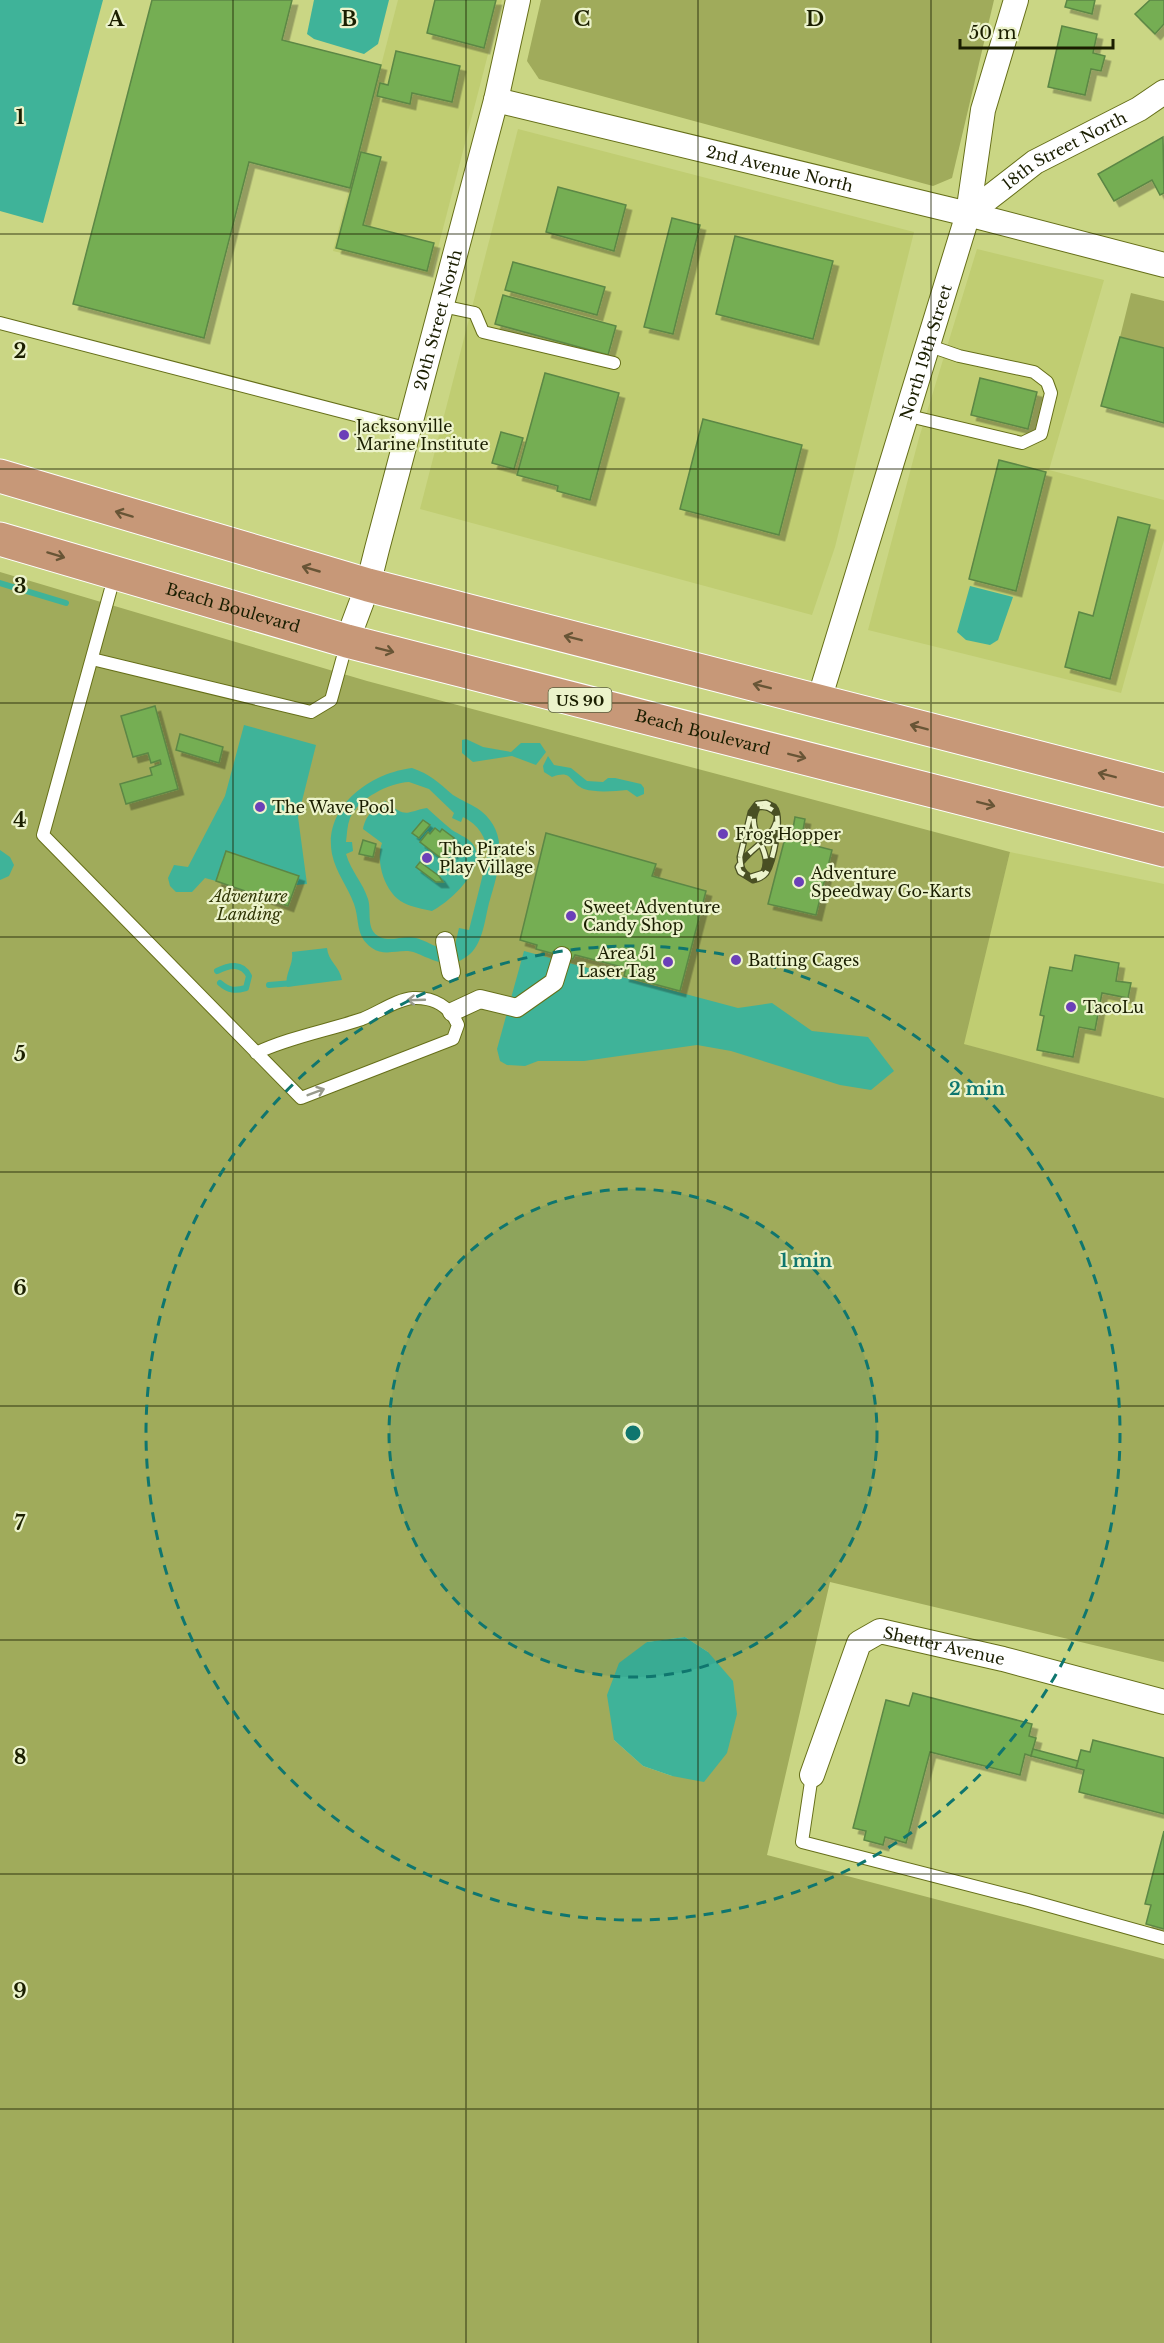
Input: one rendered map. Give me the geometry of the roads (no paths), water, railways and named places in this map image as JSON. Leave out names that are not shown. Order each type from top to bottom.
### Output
[{"type":"highway","points":[[0,476],[368,585],[1164,790]]},
{"type":"highway","name":"Beach Boulevard","points":[[0,538],[347,641],[1164,850]]},
{"type":"highway","points":[[1050,820],[1065,802],[1164,828]]},
{"type":"street","points":[[496,100],[518,0]]},
{"type":"street","name":"North 19th Street","points":[[819,700],[968,214],[983,110],[1016,0]]},
{"type":"street","name":"18th Street North","points":[[968,214],[1035,162],[1139,109],[1164,92]]},
{"type":"street","name":"2nd Avenue North","points":[[496,100],[968,214],[1164,265]]},
{"type":"street","name":"20th Street North","points":[[347,641],[368,585],[496,100]]},
{"type":"street","points":[[446,941],[451,972]]},
{"type":"street","points":[[452,1012],[480,999],[517,1008],[554,982],[562,956]]},
{"type":"street","name":"Shetter Avenue","points":[[812,1775],[859,1643],[880,1631],[1003,1659],[1164,1702]]},
{"type":"lane","points":[[442,306],[475,313],[483,332],[614,363]]},
{"type":"lane","points":[[0,323],[409,429]]},
{"type":"lane","points":[[905,415],[1022,443],[1041,434],[1051,393],[1047,382],[1034,372],[959,356],[927,345]]},
{"type":"lane","points":[[115,573],[43,835],[256,1053],[301,1098],[453,1039],[458,1025],[452,1012],[436,1001],[412,998],[362,1019],[279,1042],[256,1053]]},
{"type":"lane","points":[[92,659],[311,712],[332,700],[347,641]]},
{"type":"lane","points":[[812,1775],[802,1842],[1028,1900],[1164,1938]]},
{"type":"water","points":[[0,0],[103,0],[43,223],[0,211]]},
{"type":"water","points":[[314,0],[389,0],[378,44],[364,54],[314,39],[307,34]]},
{"type":"water","points":[[970,586],[1013,597],[998,640],[990,645],[966,640],[957,632]]},
{"type":"water","name":"The Wave Pool","points":[[244,725],[316,745],[298,817],[307,884],[296,885],[299,876],[227,851],[216,881],[205,878],[192,892],[176,892],[170,886],[168,878],[174,865],[188,867],[225,796]]},
{"type":"water","points":[[466,739],[483,747],[511,752],[521,743],[540,743],[546,752],[536,765],[512,756],[473,762],[462,753],[462,740]]},
{"type":"water","points":[[548,756],[554,765],[571,768],[587,781],[603,782],[608,778],[615,778],[641,784],[644,794],[637,797],[627,790],[589,790],[579,786],[567,775],[552,777],[544,772],[543,766]]},
{"type":"water","points":[[412,768],[429,776],[453,795],[481,811],[496,831],[500,854],[483,930],[470,954],[456,962],[443,963],[411,951],[383,952],[372,948],[360,933],[354,904],[334,861],[331,837],[342,807],[366,785],[396,771]],"holes":[[[409,782],[429,789],[454,813],[452,818],[461,822],[463,817],[477,828],[483,837],[488,854],[469,930],[459,928],[455,945],[438,947],[416,938],[393,939],[375,934],[372,930],[368,899],[346,854],[353,851],[352,842],[346,842],[350,818],[367,798],[401,783]]]},
{"type":"water","name":"The Pirate's Play Village","points":[[385,801],[406,813],[427,808],[452,830],[469,840],[476,851],[473,871],[466,881],[449,900],[432,911],[414,907],[397,899],[383,876],[380,859],[382,843],[363,829],[368,816]]},
{"type":"water","points":[[0,850],[10,857],[14,865],[9,876],[0,880]]},
{"type":"water","points":[[327,948],[329,957],[339,971],[342,980],[287,987],[292,952]]},
{"type":"water","points":[[524,951],[738,1008],[772,1003],[812,1031],[868,1037],[894,1071],[871,1090],[840,1085],[731,1051],[697,1045],[584,1061],[538,1061],[525,1066],[507,1065],[500,1061],[497,1049]]},
{"type":"water","points":[[685,1637],[708,1652],[733,1681],[737,1714],[727,1753],[704,1782],[672,1776],[643,1766],[614,1740],[607,1695],[619,1663],[647,1642]]},
{"type":"waterway","points":[[0,583],[66,603]]},
{"type":"waterway","points":[[217,971],[235,966],[243,968],[249,976],[246,988],[242,989],[229,989],[220,983]]},
{"type":"waterway","points":[[269,985],[293,983]]},
{"type":"railway","points":[[740,857],[740,861],[741,864],[742,869],[747,875],[750,877],[763,873],[766,865],[765,857],[763,849],[759,840],[756,832],[754,815],[758,807],[773,810],[777,814],[773,829],[768,836],[762,842],[755,848],[743,860],[738,867],[740,872],[753,880],[766,873],[774,850],[777,829],[778,820],[777,812],[774,807],[766,803],[757,804],[751,812],[740,857]]},
{"type":"place","name":"Jacksonville Marine Institute","points":[[344,435]]},
{"type":"place","name":"The Wave Pool","points":[[260,807]]},
{"type":"place","name":"Frog Hopper","points":[[723,834]]},
{"type":"place","name":"The Pirate's Play Village","points":[[427,858]]},
{"type":"place","name":"Adventure Speedway Go-Karts","points":[[799,882]]},
{"type":"place","name":"Sweet Adventure Candy Shop","points":[[571,916]]},
{"type":"place","name":"Batting Cages","points":[[736,960]]},
{"type":"place","name":"Area 51 Laser Tag","points":[[668,962]]},
{"type":"place","name":"TacoLu","points":[[1071,1007]]},
{"type":"park label","name":"Adventure Landing","points":[[249,905]]}]
